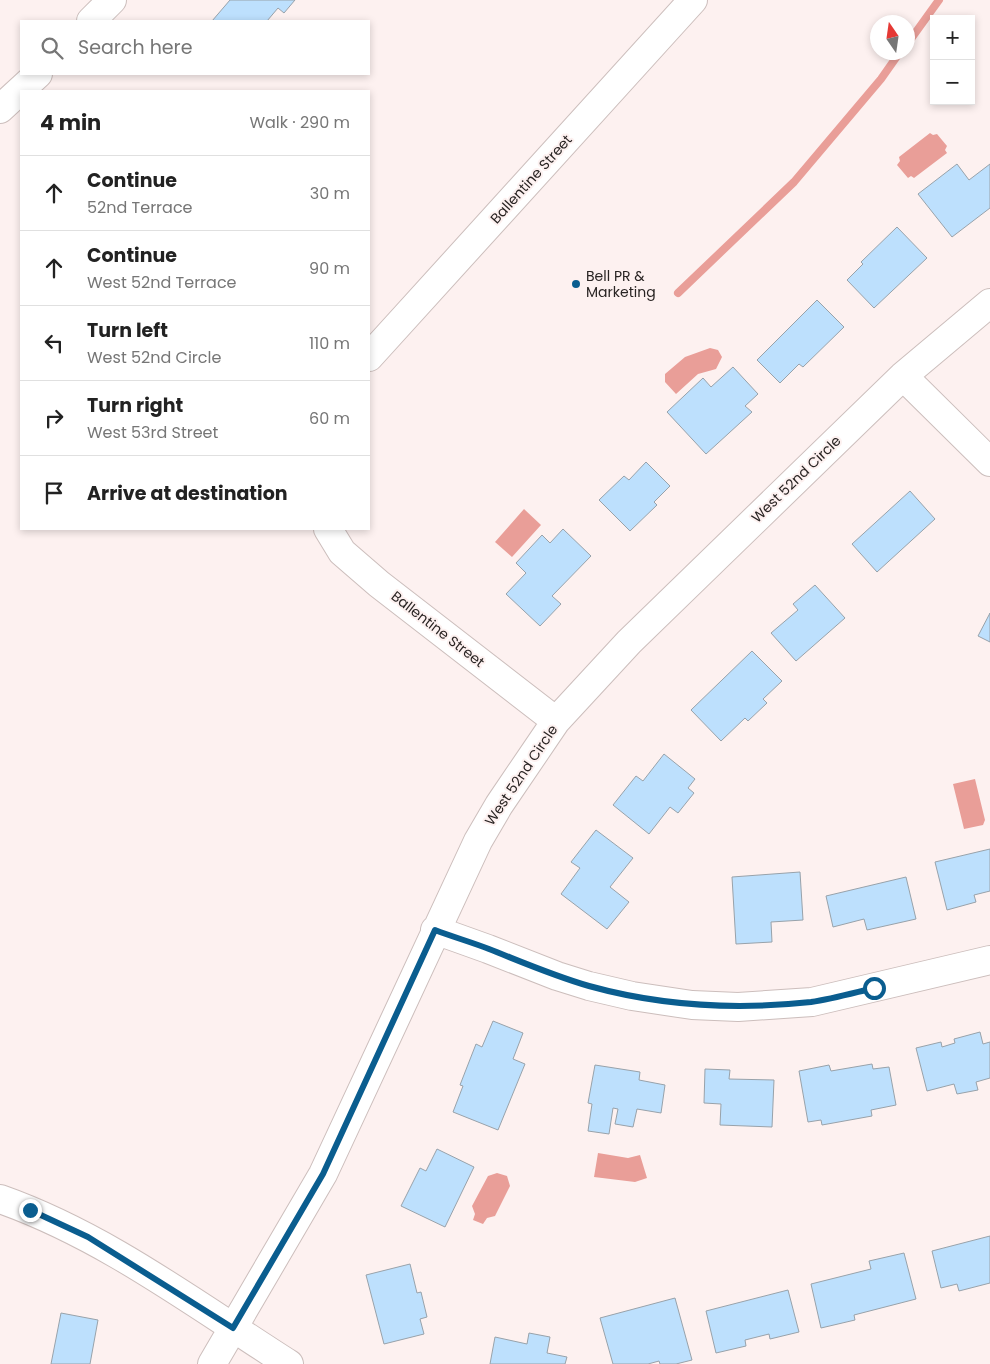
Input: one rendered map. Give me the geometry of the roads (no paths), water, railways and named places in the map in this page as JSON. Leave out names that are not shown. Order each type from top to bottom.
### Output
[{"type":"street","points":[[92,20],[112,0]]},
{"type":"street","name":"Ballentine Street","points":[[370,356],[693,0]]},
{"type":"street","points":[[21,90],[37,75]]},
{"type":"street","points":[[0,109],[20,91]]},
{"type":"street","name":"West 52nd Circle","points":[[212,1364],[323,1174],[478,841],[499,805],[556,721],[628,642],[903,376],[990,303]]},
{"type":"street","points":[[903,376],[990,462]]},
{"type":"street","name":"Ballentine Street","points":[[329,530],[342,552],[379,584],[556,721]]},
{"type":"street","points":[[435,930],[557,976],[632,996],[692,1005],[738,1007],[812,1002],[990,960]]},
{"type":"street","points":[[0,1199],[30,1210],[88,1237],[289,1364]]},
{"type":"waterway","points":[[915,33],[939,0]]},
{"type":"waterway","points":[[678,293],[794,182],[881,79],[894,60]]},
{"type":"place","name":"Bell PR & Marketing","points":[[576,284]]}]
